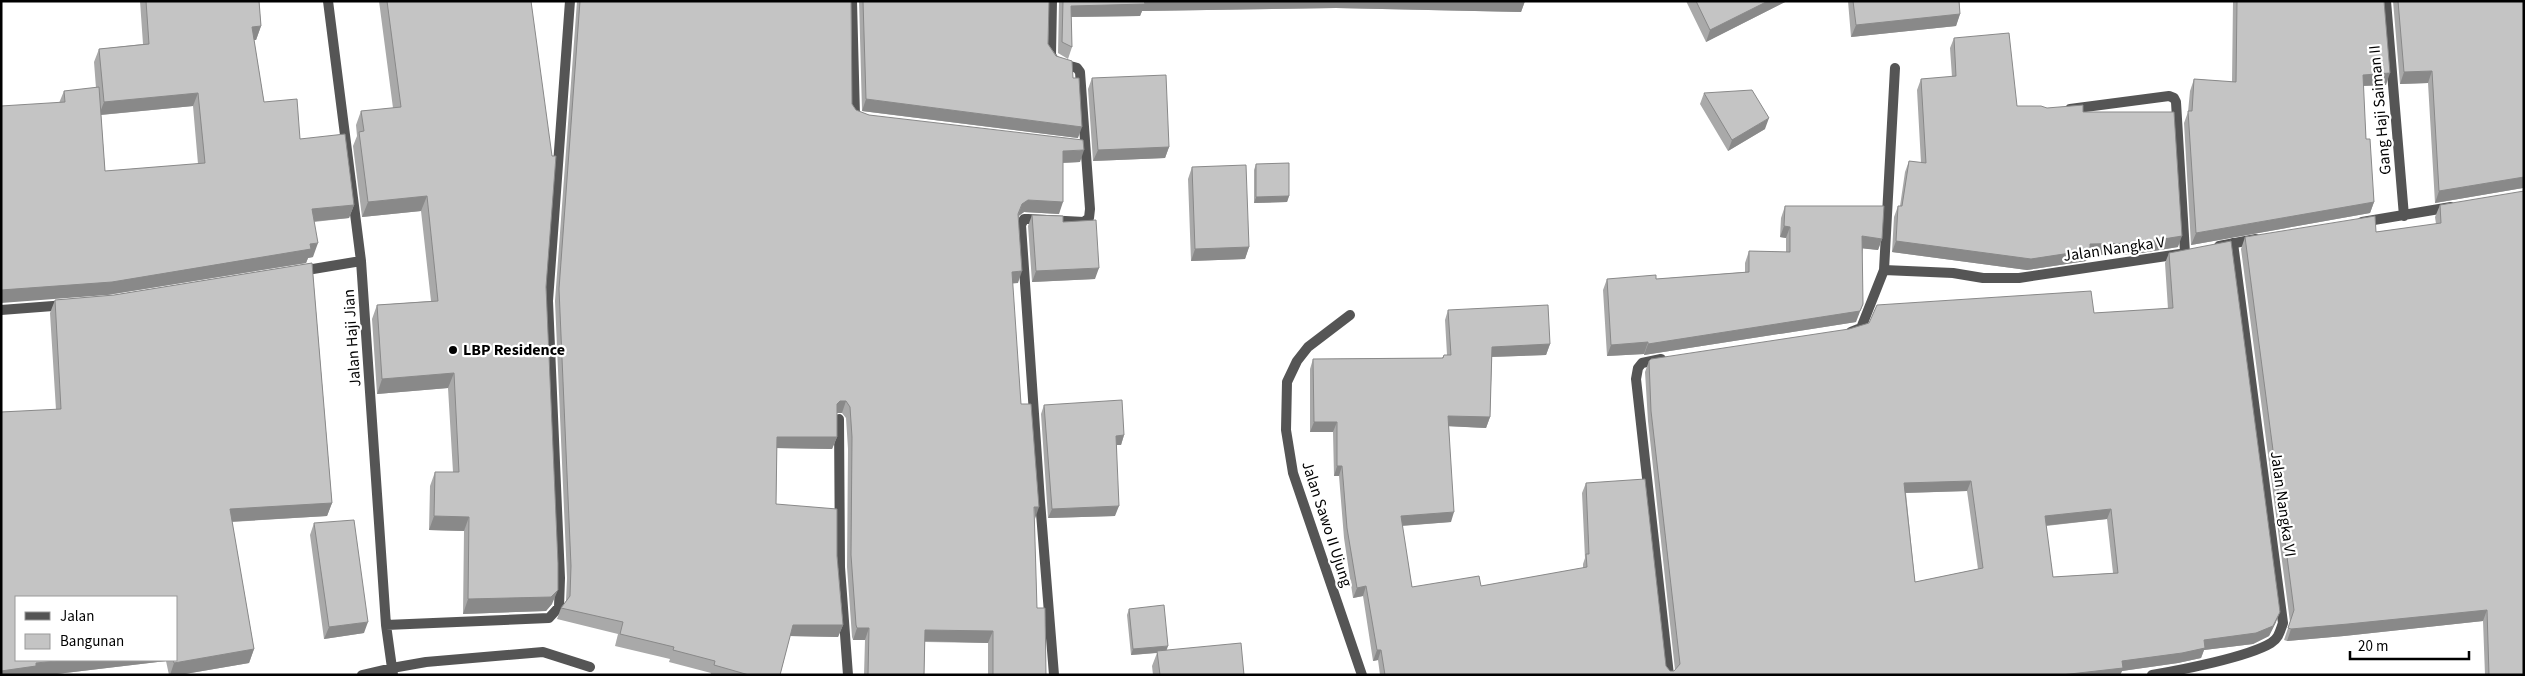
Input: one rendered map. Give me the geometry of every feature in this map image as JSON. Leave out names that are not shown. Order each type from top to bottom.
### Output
[{"type":"street","name":"Jalan Haji Jian","points":[[328,1],[361,261],[386,626],[392,671]]},
{"type":"street","points":[[386,626],[549,618],[559,606],[560,578],[548,301],[570,1]]},
{"type":"street","points":[[852,1],[855,116],[866,120]]},
{"type":"street","points":[[1052,1],[1051,55],[1054,61],[1060,65],[1077,68],[1080,72],[1080,146],[1090,209],[1089,218],[1084,222],[1028,218],[1021,225],[1039,491],[1054,675]]},
{"type":"street","name":"Gang Haji Saiman II","points":[[2386,1],[2404,216]]},
{"type":"street","points":[[1843,333],[1861,328],[1884,270],[1895,68]]},
{"type":"street","points":[[2062,110],[2169,96],[2174,98],[2195,251]]},
{"type":"street","points":[[2347,225],[2459,206]]},
{"type":"street","name":"Jalan Nangka V","points":[[1884,270],[1953,274],[1983,278],[2019,278],[2195,251],[2271,237]]},
{"type":"street","name":"Jalan Nangka VI","points":[[2152,675],[2245,652],[2271,642],[2279,635],[2283,624],[2233,243]]},
{"type":"street","points":[[293,272],[361,261]]},
{"type":"street","points":[[1,310],[79,304]]},
{"type":"street","name":"Jalan Sawo II Ujung","points":[[1350,315],[1308,347],[1297,361],[1287,382],[1286,430],[1293,473],[1362,675]]},
{"type":"street","points":[[1668,358],[1642,364],[1638,368],[1636,379],[1669,675]]},
{"type":"street","points":[[839,419],[840,568],[848,675]]},
{"type":"street","points":[[362,675],[392,671],[426,662],[542,652],[590,668]]},
{"type":"building","points":[[146,1],[259,1],[261,26],[252,27],[264,102],[297,99],[300,139],[345,134],[354,205],[312,209],[318,243],[310,244],[311,249],[112,282],[1,290],[1,106],[65,102],[64,91],[99,87],[105,171],[205,163],[198,93],[104,102],[99,49],[149,44]]},
{"type":"building","points":[[387,1],[531,1],[552,156],[556,156],[546,287],[558,563],[558,590],[551,597],[468,599],[469,517],[434,516],[435,472],[459,472],[454,373],[382,379],[377,305],[438,301],[427,196],[368,202],[359,132],[364,131],[361,111],[401,107]]},
{"type":"building","points":[[580,1],[851,1],[852,104],[856,110],[869,115],[1083,140],[1084,150],[1063,151],[1063,202],[1028,200],[1022,204],[1018,214],[1022,271],[1012,272],[1021,404],[1031,404],[1039,507],[1034,507],[1037,608],[1045,608],[1046,675],[993,675],[993,631],[925,630],[924,675],[868,675],[869,628],[857,628],[856,625],[851,555],[852,437],[850,407],[846,401],[840,401],[837,404],[837,437],[777,437],[776,504],[837,509],[837,556],[843,625],[793,625],[780,675],[749,675],[714,665],[715,661],[673,650],[674,647],[620,634],[623,622],[561,608],[570,596],[571,566],[559,289]]},
{"type":"building","points":[[863,1],[1049,1],[1048,44],[1056,56],[1072,61],[1073,78],[1079,78],[1082,127],[866,99]]},
{"type":"building","points":[[1063,1],[1144,1],[1145,4],[1071,6],[1072,47],[1062,42]]},
{"type":"building","points":[[1696,1],[1768,1],[1710,30]]},
{"type":"building","points":[[1853,1],[1959,1],[1960,14],[1856,25]]},
{"type":"building","points":[[2237,1],[2384,1],[2390,73],[2363,75],[2366,139],[2370,139],[2374,202],[2196,233],[2188,111],[2192,111],[2194,79],[2236,82]]},
{"type":"building","points":[[2398,1],[2524,1],[2524,177],[2439,191],[2432,71],[2404,72]]},
{"type":"building","points":[[2009,33],[2017,106],[2041,106],[2047,108],[2083,105],[2083,112],[2174,112],[2182,236],[2139,243],[2090,244],[2090,250],[2031,259],[1896,241],[1898,206],[1902,206],[1909,161],[1926,163],[1921,79],[1956,76],[1954,38]]},
{"type":"building","points":[[1166,75],[1169,147],[1098,150],[1092,78]]},
{"type":"building","points":[[1752,90],[1769,118],[1732,140],[1704,93]]},
{"type":"building","points":[[1289,163],[1289,196],[1256,197],[1256,164]]},
{"type":"building","points":[[1246,165],[1249,247],[1195,249],[1192,167]]},
{"type":"building","points":[[2524,191],[2524,675],[2489,675],[2487,610],[2288,628],[2294,610],[2245,237],[2375,216],[2376,232],[2441,223],[2440,205]]},
{"type":"building","points":[[1785,206],[1884,206],[1882,239],[1862,236],[1863,304],[1860,311],[1648,344],[1648,342],[1611,345],[1607,279],[1656,275],[1656,279],[1749,272],[1749,251],[1790,252],[1790,227],[1784,226]]},
{"type":"building","points":[[1032,215],[1063,216],[1063,222],[1096,220],[1099,268],[1036,271]]},
{"type":"building","points":[[2231,241],[2280,612],[2273,626],[2256,633],[2204,640],[2205,648],[2122,661],[2123,668],[2061,675],[1385,675],[1381,650],[1377,650],[1366,586],[1357,588],[1347,528],[1342,466],[1337,466],[1337,422],[1314,422],[1313,359],[1443,358],[1444,355],[1451,355],[1448,310],[1548,305],[1550,344],[1492,347],[1490,417],[1448,416],[1454,512],[1401,516],[1412,587],[1479,576],[1481,586],[1587,567],[1586,554],[1589,554],[1586,483],[1645,479],[1666,666],[1670,671],[1674,671],[1680,664],[1651,411],[1649,361],[1651,359],[1849,329],[1869,323],[1877,305],[2091,291],[2094,313],[2173,308],[2169,253]],"holes":[[[1971,481],[1983,568],[1915,582],[1904,483]],[[2111,509],[2118,573],[2053,577],[2045,516]]]},
{"type":"building","points":[[312,263],[332,503],[230,509],[254,649],[174,663],[173,661],[178,661],[178,596],[15,596],[15,661],[56,661],[36,663],[36,666],[1,671],[1,412],[61,409],[55,300],[114,295]]},
{"type":"building","points":[[1122,400],[1124,435],[1116,436],[1119,506],[1052,509],[1044,405]]},
{"type":"building","points":[[354,520],[368,622],[329,627],[314,523]]},
{"type":"building","points":[[1164,605],[1168,646],[1133,649],[1129,609]]},
{"type":"building","points":[[1241,643],[1244,675],[1160,675],[1157,651]]},
{"type":"place","name":"LBP Residence","points":[[453,350]]}]
